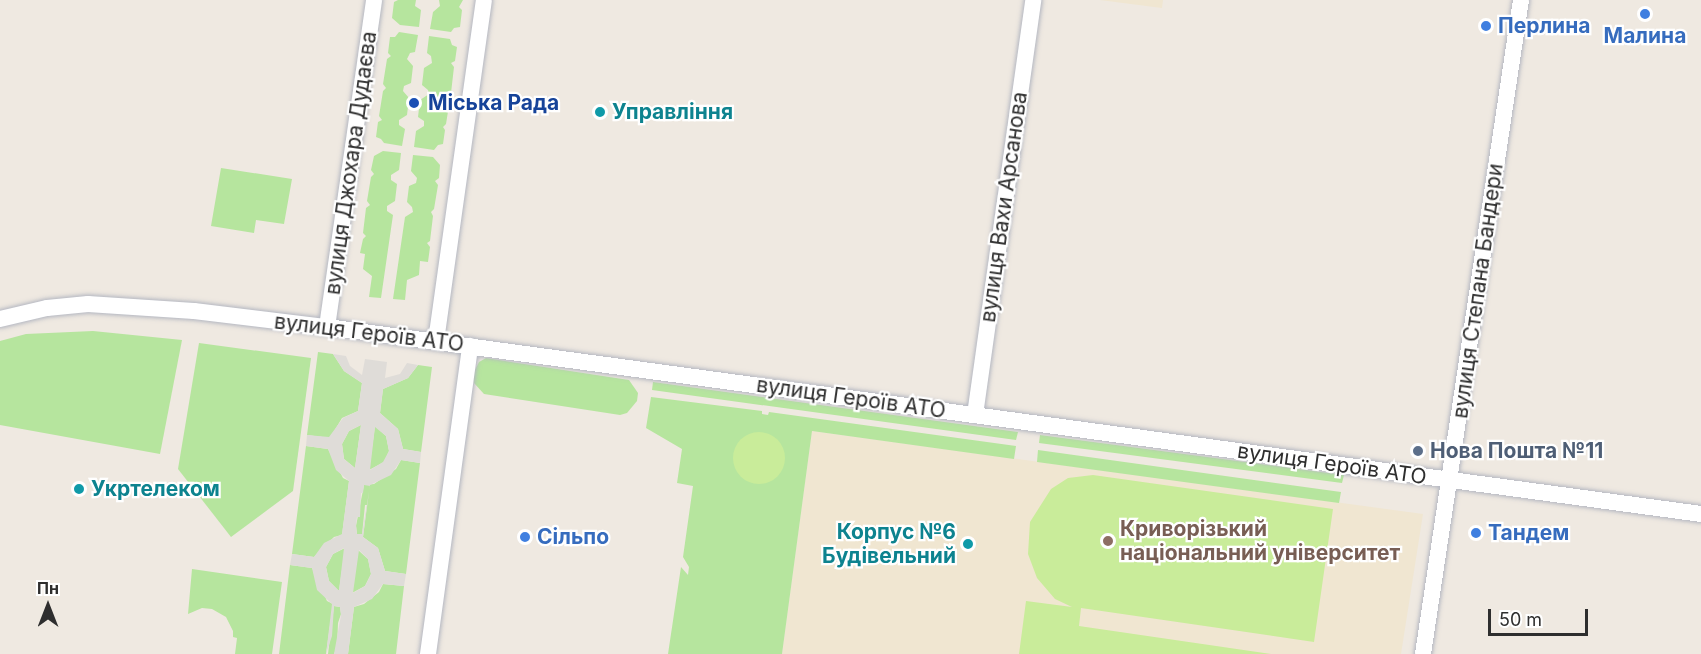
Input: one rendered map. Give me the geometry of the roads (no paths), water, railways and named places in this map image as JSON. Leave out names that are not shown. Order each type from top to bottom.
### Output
[{"type":"street","name":"вулиця Джохара Дудаєва","points":[[327,327],[374,0]]},
{"type":"street","points":[[436,341],[484,0]]},
{"type":"street","name":"вулиця Вахи Арсанова","points":[[975,415],[1033,0]]},
{"type":"street","name":"вулиця Степана Бандери","points":[[1424,654],[1521,0]]},
{"type":"street","name":"вулиця Героїв АТО","points":[[0,319],[47,308],[88,304],[194,311],[436,341],[1701,514]]},
{"type":"street","points":[[428,654],[470,346]]},
{"type":"place","name":"Малина","points":[[1645,14]]},
{"type":"place","name":"Перлина","points":[[1486,26]]},
{"type":"place","name":"Міська Рада","points":[[414,103]]},
{"type":"place","name":"Управління","points":[[600,112]]},
{"type":"place","name":"Нова Пошта №11","points":[[1418,451]]},
{"type":"place","name":"Укртелеком","points":[[79,489]]},
{"type":"place","name":"Тандем","points":[[1476,533]]},
{"type":"place","name":"Сільпо","points":[[525,537]]},
{"type":"place","name":"Криворізький національний університет","points":[[1108,541]]},
{"type":"place","name":"Корпус №6 Будівельний","points":[[968,544]]}]
